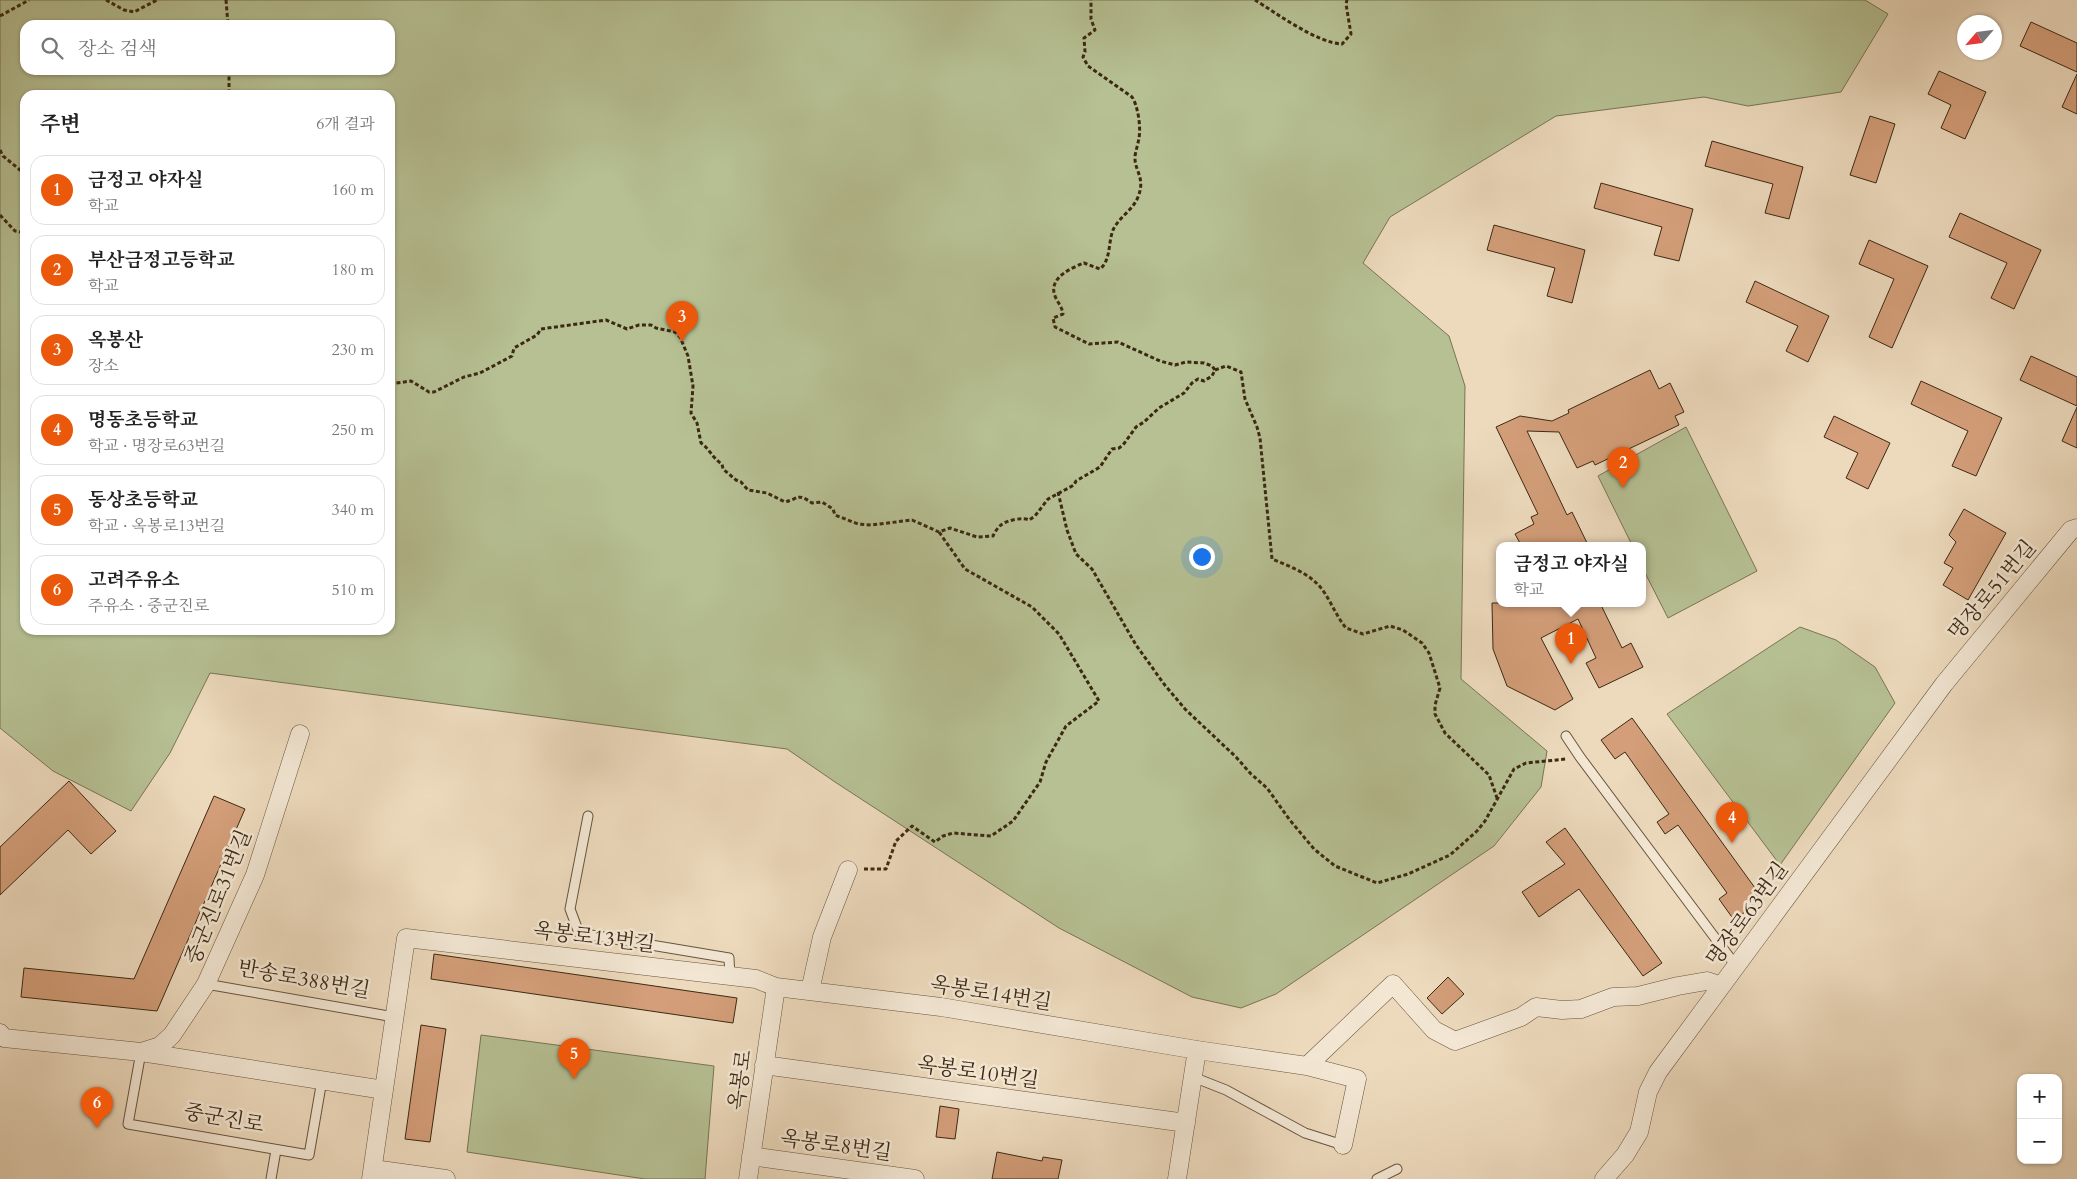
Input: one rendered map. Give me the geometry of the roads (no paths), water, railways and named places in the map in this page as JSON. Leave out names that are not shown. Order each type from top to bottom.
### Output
[{"type":"street","name":"명장로51번길","points":[[1944,684],[2071,530],[2077,528]]},
{"type":"street","name":"명장로63번길","points":[[1604,1179],[1625,1155],[1639,1132],[1648,1092],[1658,1072],[1944,684]]},
{"type":"street","name":"중군진로31번길","points":[[140,1052],[160,1046],[172,1035],[206,984],[256,875],[300,734]]},
{"type":"street","points":[[810,991],[822,937],[848,870]]},
{"type":"street","name":"옥봉로13번길","points":[[406,938],[756,979],[776,987]]},
{"type":"street","name":"반송로388번길","points":[[372,1174],[406,938]]},
{"type":"street","points":[[1306,1066],[1393,984],[1434,1030],[1454,1041],[1522,1017],[1536,1007],[1562,1010],[1581,1009],[1613,997],[1638,996],[1707,981],[1721,986]]},
{"type":"street","name":"옥봉로14번길","points":[[776,987],[941,1007],[1197,1050],[1306,1066],[1357,1079],[1343,1145]]},
{"type":"street","name":"옥봉로","points":[[748,1179],[776,987]]},
{"type":"street","points":[[1,1038],[140,1052],[384,1090]]},
{"type":"street","points":[[1177,1179],[1197,1050]]},
{"type":"street","name":"옥봉로10번길","points":[[764,1065],[1186,1123]]},
{"type":"street","name":"옥봉로8번길","points":[[751,1156],[916,1179]]},
{"type":"street","points":[[372,1174],[446,1179]]},
{"type":"lane","points":[[1566,736],[1736,966]]},
{"type":"lane","points":[[588,816],[570,909],[579,934],[729,958],[730,976]]},
{"type":"lane","name":"반송로388번길","points":[[206,984],[394,1017]]},
{"type":"lane","name":"중군진로","points":[[140,1052],[128,1124],[276,1150],[309,1155],[322,1080]]},
{"type":"lane","points":[[1193,1077],[1226,1090],[1305,1133],[1343,1145]]},
{"type":"lane","points":[[270,1179],[276,1150]]},
{"type":"lane","points":[[1377,1179],[1397,1169]]},
{"type":"place","name":"옥봉산","points":[[682,342]]},
{"type":"place","name":"부산금정고등학교","points":[[1623,488]]},
{"type":"place","name":"금정고 야자실","points":[[1571,664]]},
{"type":"place","name":"명동초등학교","points":[[1732,843]]},
{"type":"place","name":"동상초등학교","points":[[574,1079]]},
{"type":"place","name":"고려주유소","points":[[97,1128]]}]
